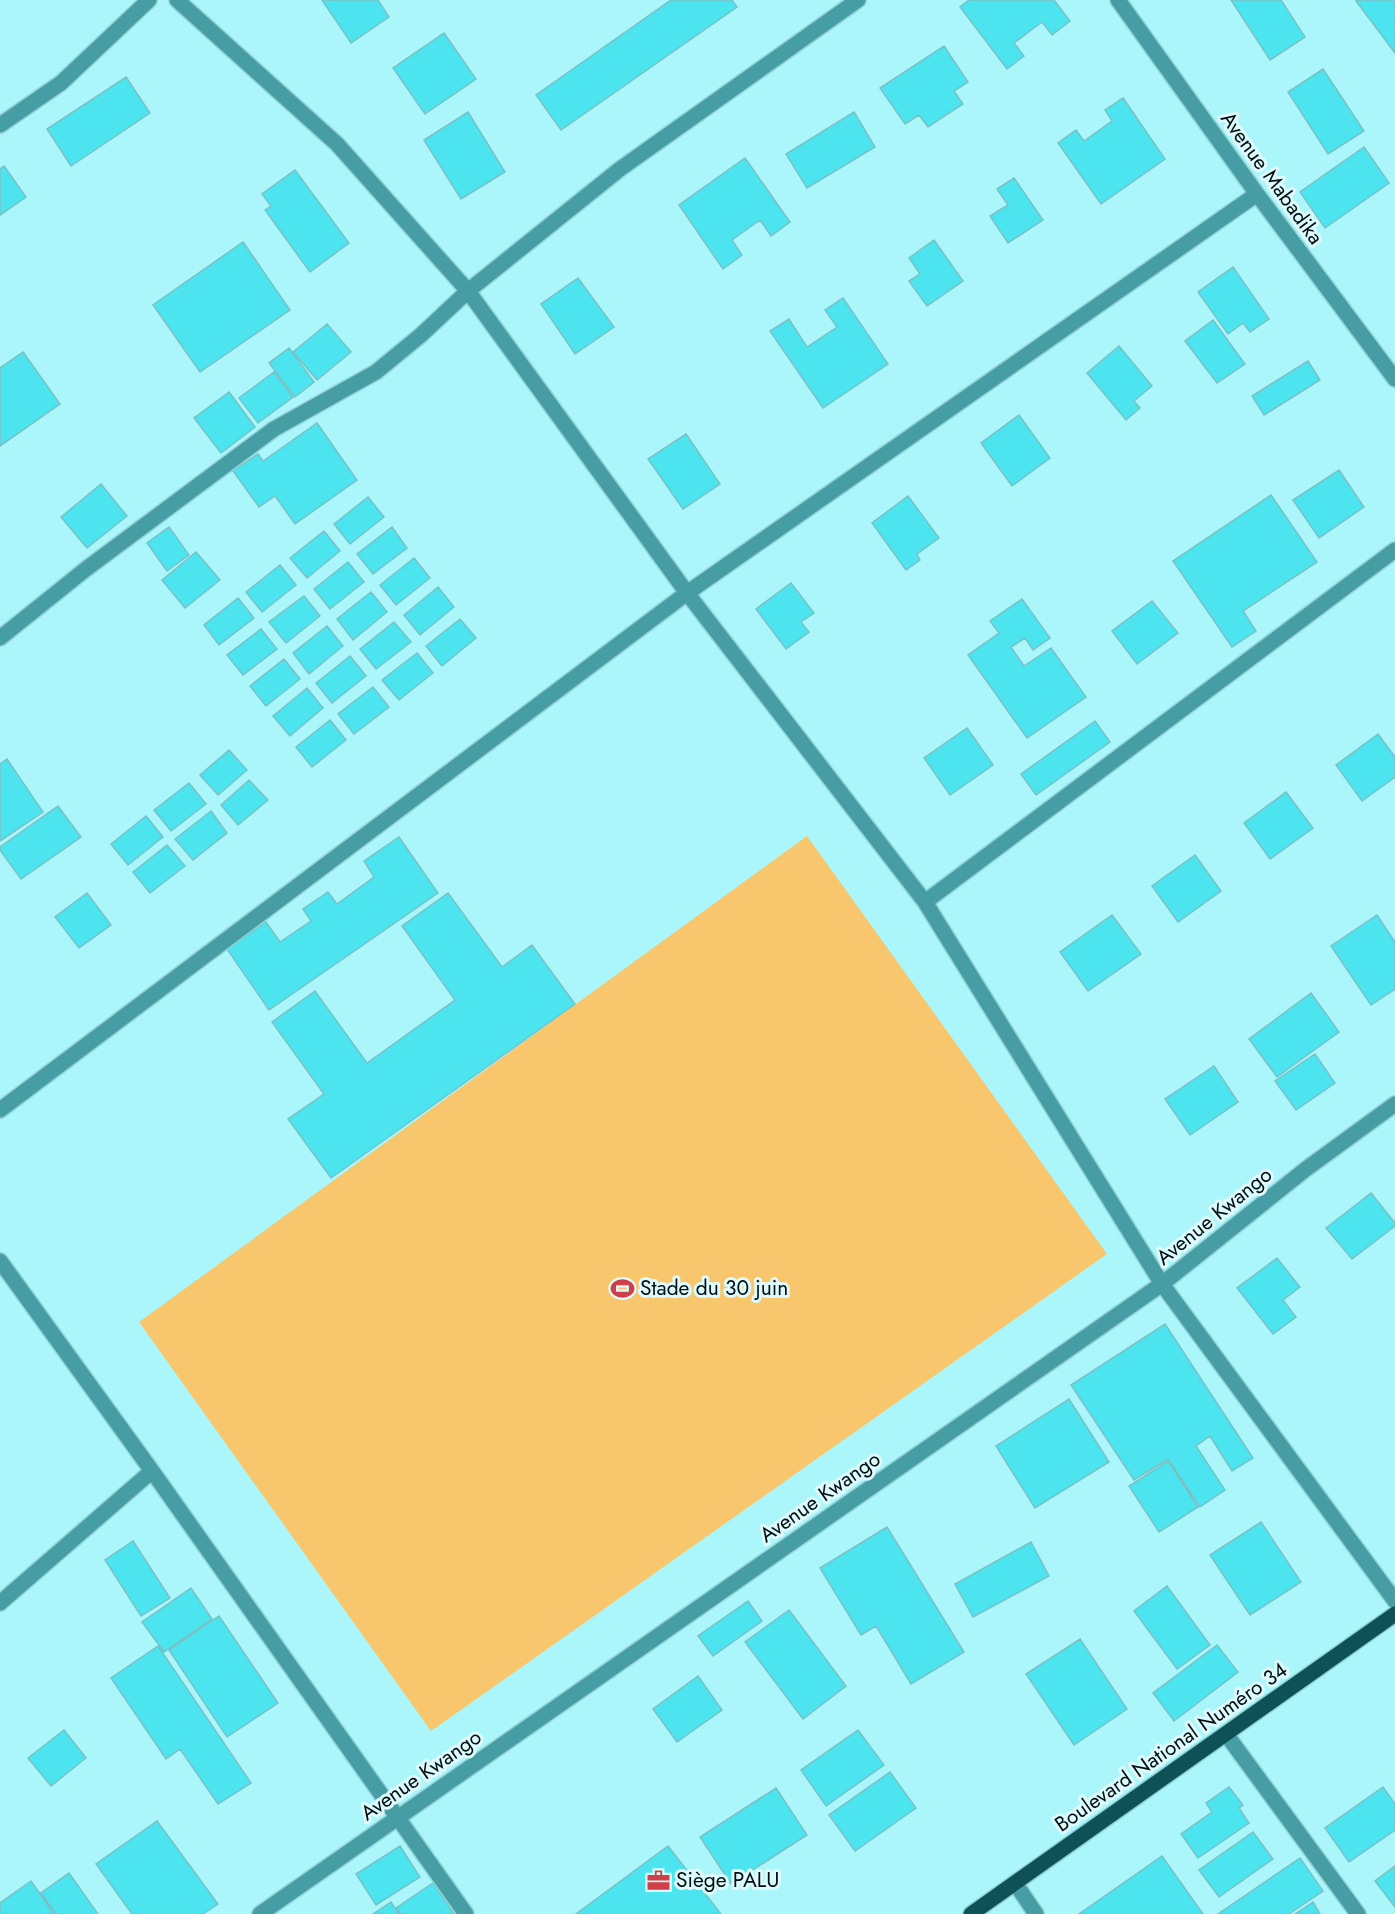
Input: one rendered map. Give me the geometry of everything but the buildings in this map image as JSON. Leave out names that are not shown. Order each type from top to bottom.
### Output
[{"type":"main road","name":"Boulevard National Numéro 34","points":[[971,1914],[1395,1614]]},
{"type":"street","points":[[0,125],[61,83],[149,0]]},
{"type":"street","points":[[177,0],[337,144],[468,291],[687,593],[925,902],[1162,1284],[1395,1601]]},
{"type":"street","points":[[0,638],[86,570],[274,429],[376,372],[421,335],[468,291],[620,169],[858,0]]},
{"type":"street","name":"Avenue Mabadika","points":[[1118,0],[1257,194],[1395,379]]},
{"type":"street","points":[[0,1110],[687,593],[1257,194]]},
{"type":"street","points":[[925,902],[1395,550]]},
{"type":"street","name":"Avenue Kwango","points":[[260,1914],[1162,1284],[1306,1169],[1395,1104]]},
{"type":"street","points":[[0,1261],[466,1914]]},
{"type":"street","points":[[0,1603],[152,1471]]},
{"type":"street","points":[[1226,1734],[1359,1914]]},
{"type":"street","points":[[1015,1883],[1036,1914]]},
{"type":"shaded area","name":"Stade du 30 juin","points":[[807,836],[1107,1254],[431,1731],[139,1322]]},
{"type":"place","name":"Stade du 30 juin","points":[[622,1288]]},
{"type":"place","name":"Siège PALU","points":[[658,1880]]}]
